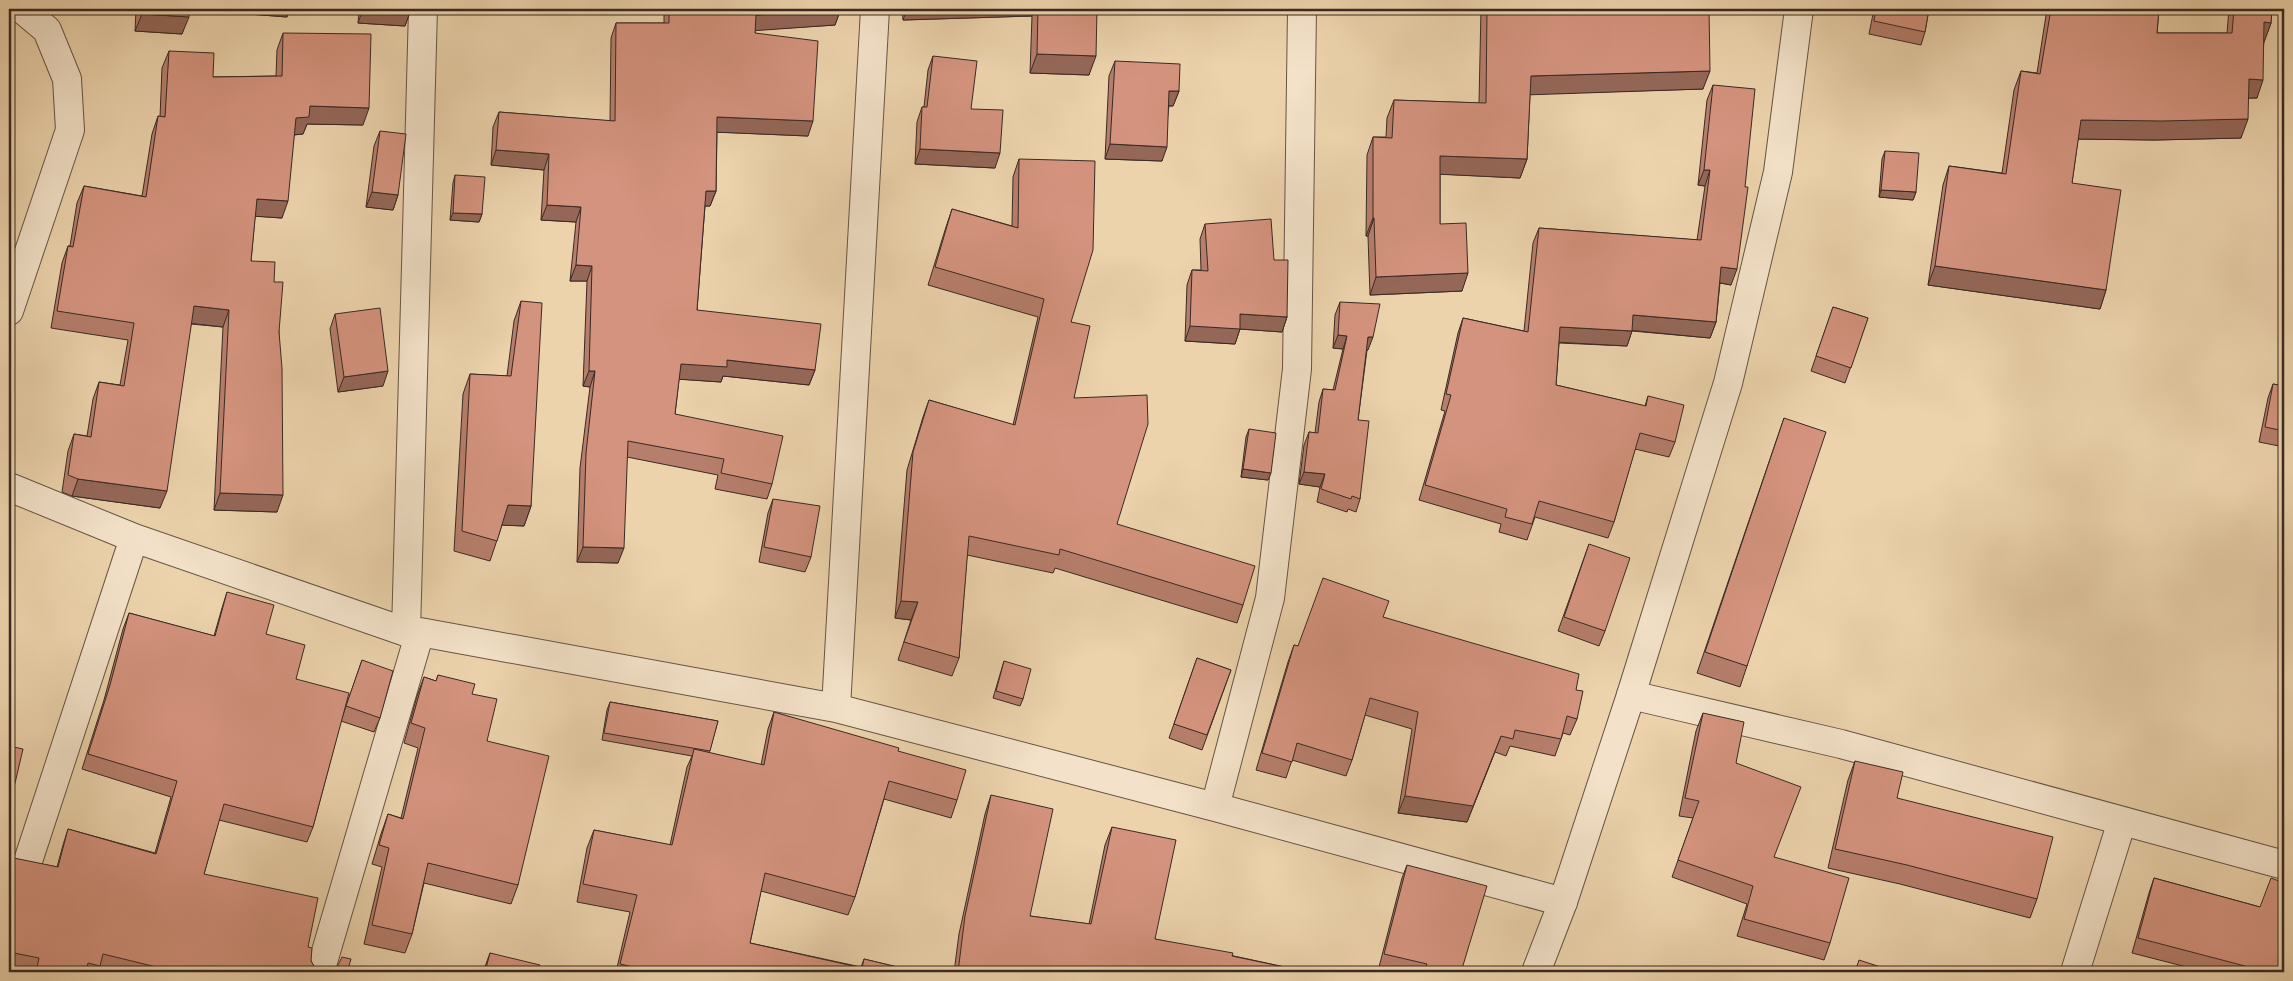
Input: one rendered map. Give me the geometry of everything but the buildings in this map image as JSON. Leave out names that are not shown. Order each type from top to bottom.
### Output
[{"type":"street","points":[[9,311],[70,130],[67,79],[47,30],[22,9]]},
{"type":"street","points":[[320,972],[413,632],[423,9]]},
{"type":"street","points":[[836,708],[875,9]]},
{"type":"street","points":[[1215,807],[1270,598],[1298,369],[1302,9]]},
{"type":"street","points":[[1536,972],[1563,902],[1631,695],[1728,383],[1778,172],[1799,9]]},
{"type":"street","points":[[9,487],[134,538],[413,632],[836,708],[1215,807],[1563,902]]},
{"type":"street","points":[[29,858],[134,538]]},
{"type":"street","points":[[1631,695],[1840,744],[2284,866]]},
{"type":"street","points":[[2074,972],[2122,821]]}]
